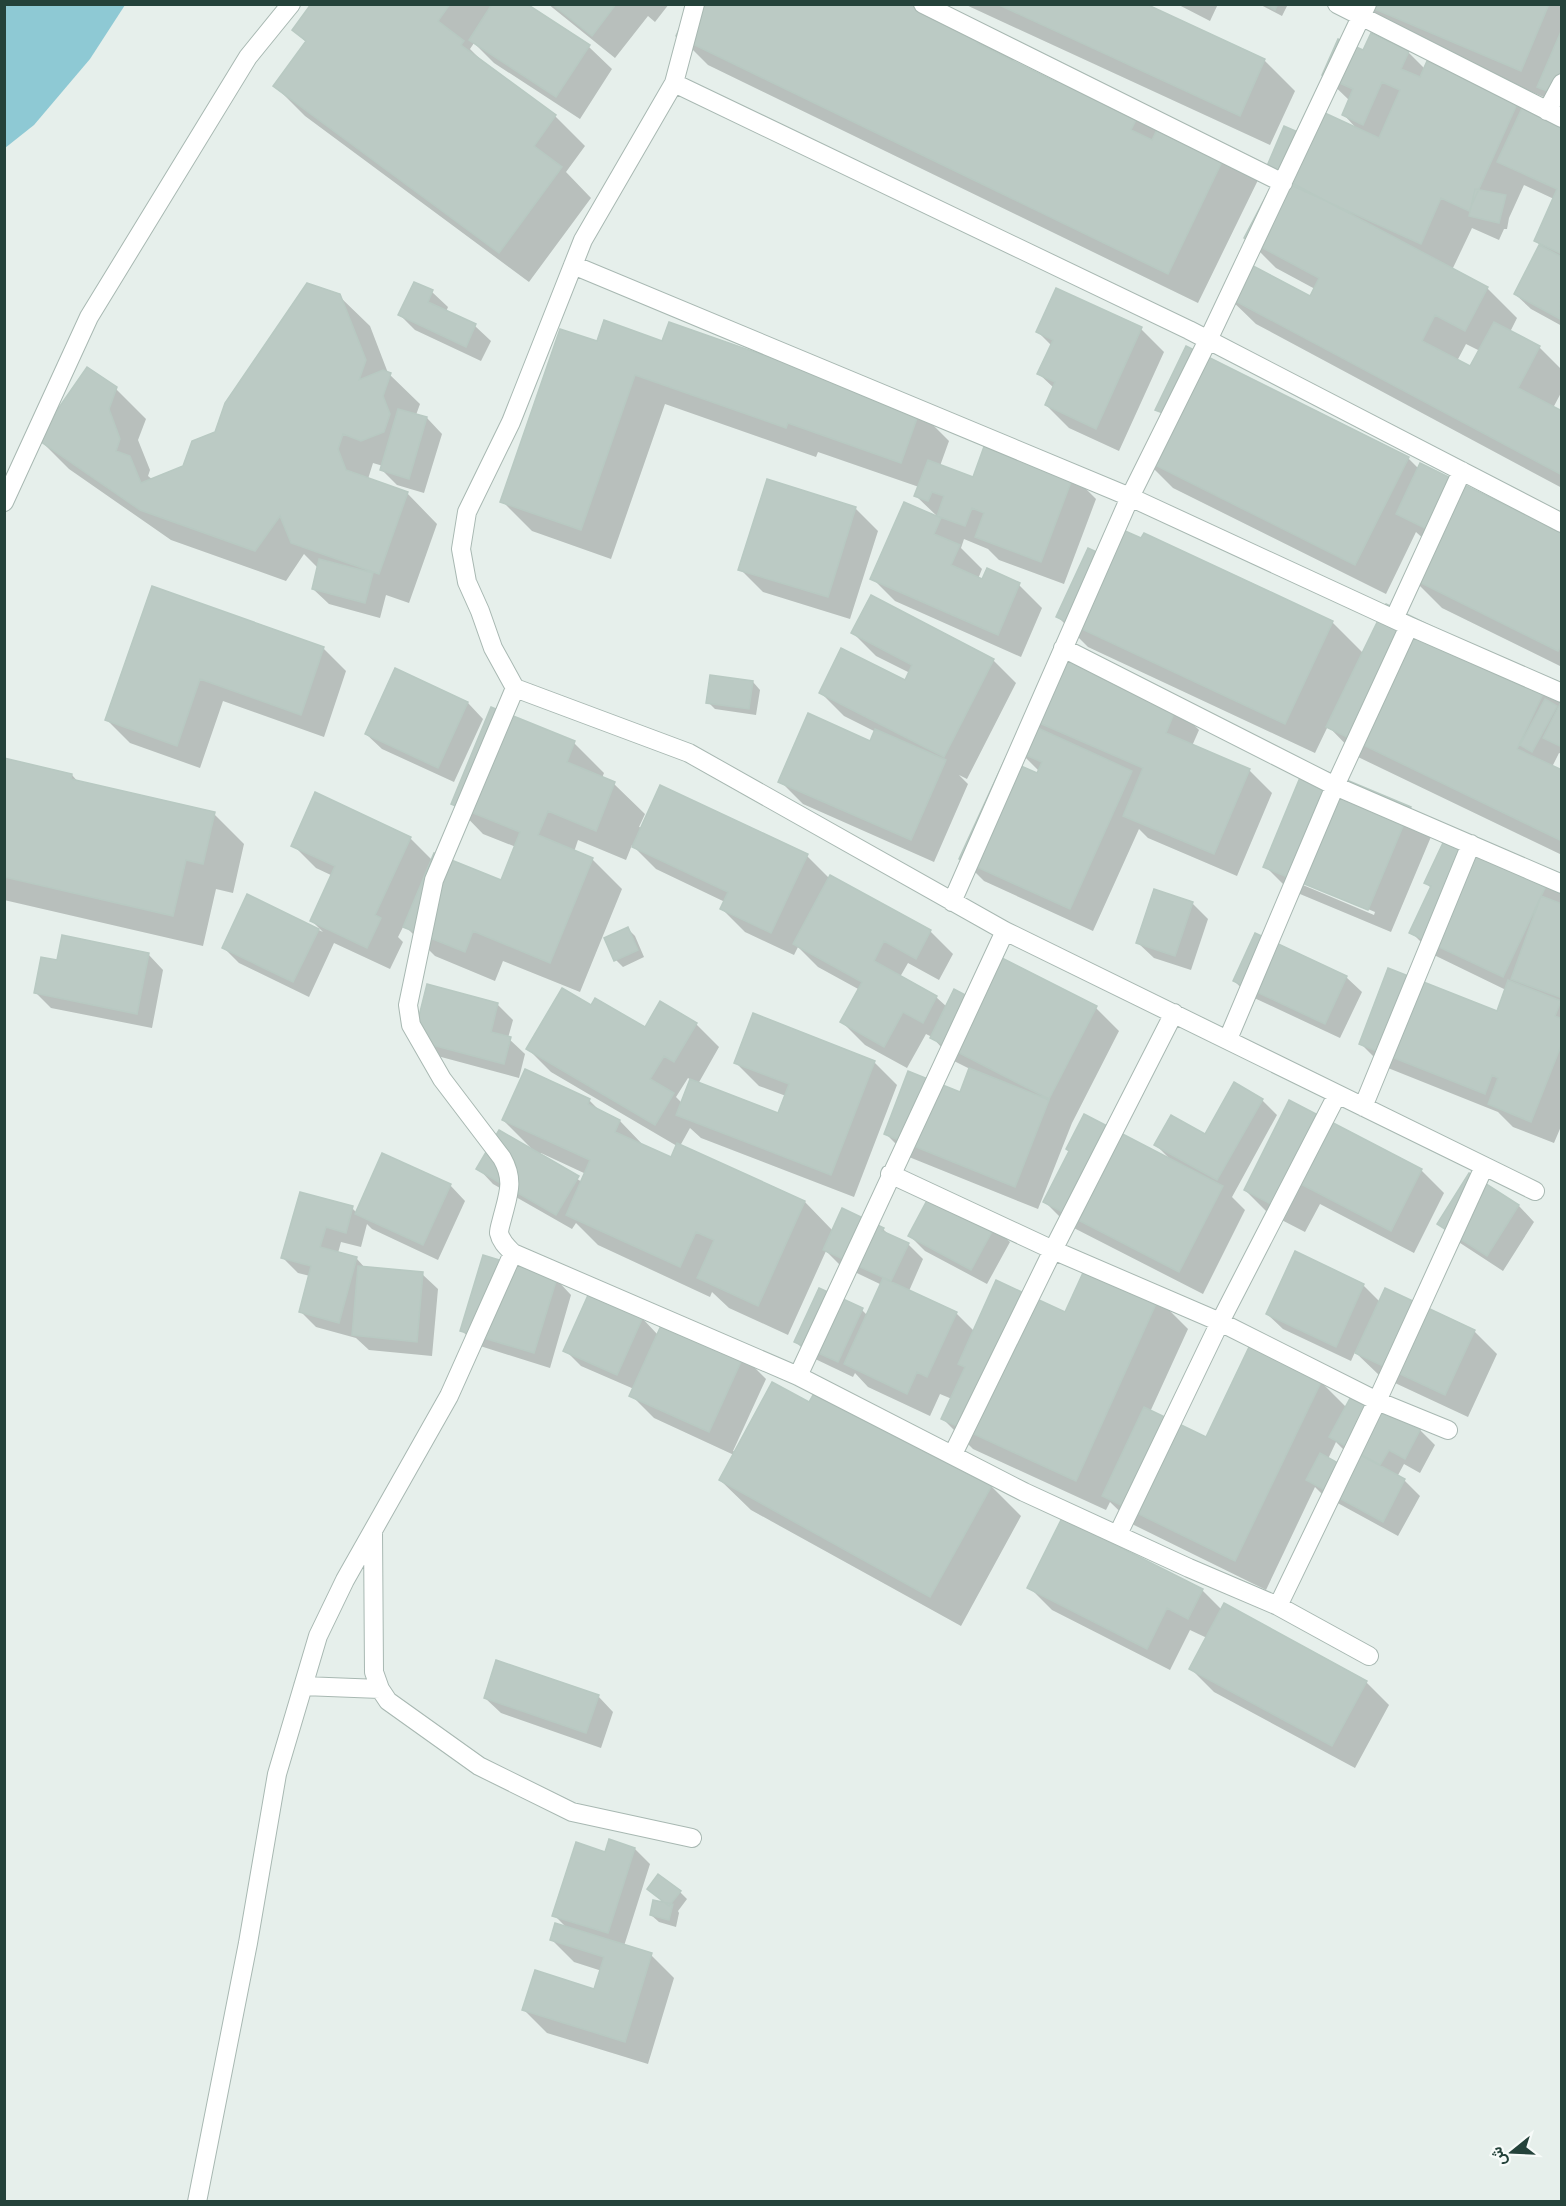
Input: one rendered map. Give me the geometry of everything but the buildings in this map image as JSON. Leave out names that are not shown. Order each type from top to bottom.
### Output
[{"type":"street","points":[[4,502],[88,317],[248,57],[291,4]]},
{"type":"street","points":[[695,4],[674,83],[583,240],[511,422],[467,512],[460,549],[467,582],[493,648],[515,688],[688,753],[1005,931],[1535,1191]]},
{"type":"street","points":[[923,4],[1283,183]]},
{"type":"street","points":[[1336,4],[1364,11],[1554,114],[1562,83]]},
{"type":"street","points":[[952,902],[1130,497],[1208,340],[1364,11]]},
{"type":"street","points":[[674,83],[1208,340],[1562,523]]},
{"type":"street","points":[[573,265],[1130,497],[1401,623],[1562,693]]},
{"type":"street","points":[[1228,1039],[1335,786],[1462,471]]},
{"type":"street","points":[[1063,648],[1335,786],[1562,884]]},
{"type":"street","points":[[515,688],[434,880],[408,1005],[411,1025],[442,1079],[509,1170],[511,1179],[499,1232],[503,1243],[513,1253],[798,1376],[1024,1492],[1278,1606],[1370,1656]]},
{"type":"street","points":[[1364,1107],[1471,844]]},
{"type":"street","points":[[798,1376],[1005,931]]},
{"type":"street","points":[[953,1454],[1053,1250],[1174,1013]]},
{"type":"street","points":[[1118,1534],[1220,1322],[1337,1095]]},
{"type":"street","points":[[1278,1606],[1377,1401],[1484,1167]]},
{"type":"street","points":[[890,1174],[1053,1250],[1220,1322],[1377,1401],[1448,1430]]},
{"type":"street","points":[[198,2202],[248,1943],[277,1774],[318,1636],[345,1580],[449,1396],[513,1253]]},
{"type":"street","points":[[373,1530],[374,1672],[380,1689],[388,1701],[479,1766],[572,1812],[693,1838]]},
{"type":"street","points":[[303,1686],[380,1689]]},
{"type":"water","points":[[5,4],[125,5],[90,59],[34,125],[5,148]]}]
